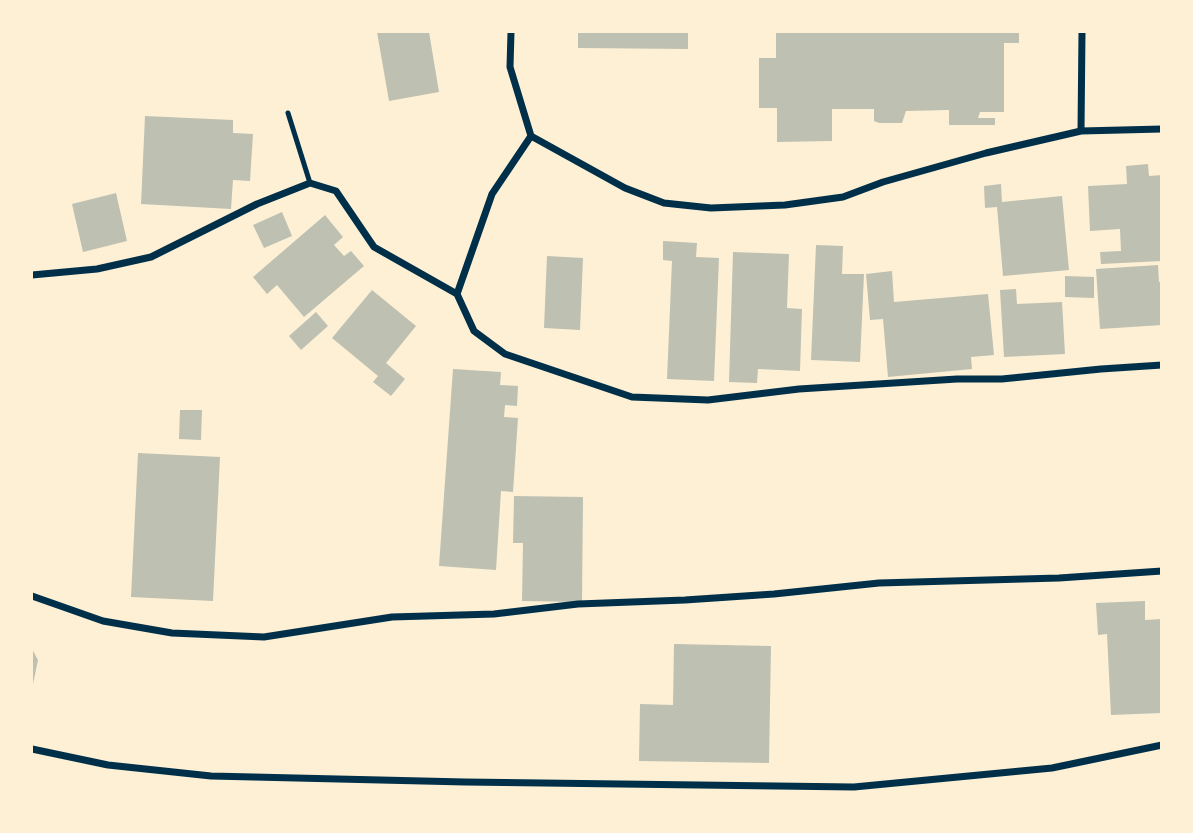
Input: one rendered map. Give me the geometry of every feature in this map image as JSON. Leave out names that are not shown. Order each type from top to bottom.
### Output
[{"type":"street","points":[[511,32],[510,66],[531,136],[625,188],[664,203],[711,208],[785,205],[843,197],[883,181],[1081,131],[1161,129]]},
{"type":"street","points":[[1081,131],[1082,32]]},
{"type":"street","points":[[457,294],[492,194],[531,136]]},
{"type":"street","points":[[32,275],[96,269],[151,257],[257,204],[310,183],[335,191],[374,247],[457,294],[474,331],[505,354],[632,397],[708,400],[799,389],[957,379],[1002,379],[1161,365]]},
{"type":"street","points":[[32,596],[103,621],[172,633],[264,637],[392,617],[494,614],[578,604],[749,596],[879,583],[1059,578],[1161,571]]},
{"type":"street","points":[[32,749],[108,765],[211,776],[854,787],[1052,768],[1161,745]]},
{"type":"lane","points":[[288,113],[310,183]]},
{"type":"building","points":[[377,32],[429,32],[439,92],[389,101]]},
{"type":"building","points":[[578,32],[688,32],[688,49],[578,48]]},
{"type":"building","points":[[776,32],[1019,32],[1019,43],[1004,43],[1004,112],[980,112],[978,118],[995,118],[995,125],[949,125],[949,110],[906,111],[902,123],[879,123],[874,121],[874,109],[832,109],[832,141],[777,142],[777,108],[759,108],[759,58],[776,58]]},
{"type":"building","points":[[145,116],[233,120],[233,133],[253,134],[250,181],[233,180],[231,209],[141,204]]},
{"type":"building","points":[[1148,164],[1149,176],[1162,175],[1162,261],[1101,264],[1100,252],[1121,251],[1120,229],[1090,231],[1088,186],[1127,184],[1126,166]]},
{"type":"building","points":[[1001,184],[1002,202],[1062,196],[1069,270],[1003,276],[997,207],[985,208],[984,186]]},
{"type":"building","points":[[116,193],[127,241],[83,252],[72,204]]},
{"type":"building","points":[[282,212],[292,236],[264,248],[253,225]]},
{"type":"building","points":[[325,215],[343,237],[334,245],[344,256],[351,251],[364,266],[304,317],[277,285],[267,294],[253,277]]},
{"type":"building","points":[[663,241],[697,243],[696,257],[719,258],[714,381],[667,379],[672,261],[663,260]]},
{"type":"building","points":[[816,245],[843,246],[842,274],[864,274],[860,362],[811,360]]},
{"type":"building","points":[[733,252],[789,254],[787,308],[802,309],[800,371],[758,369],[757,383],[729,382]]},
{"type":"building","points":[[547,256],[583,258],[580,330],[544,328]]},
{"type":"building","points":[[1158,265],[1159,282],[1162,282],[1162,325],[1100,329],[1096,269]]},
{"type":"building","points":[[892,271],[894,302],[988,294],[994,355],[971,357],[972,369],[888,377],[883,319],[870,320],[866,274]]},
{"type":"building","points":[[1065,276],[1094,277],[1094,298],[1065,297]]},
{"type":"building","points":[[1016,289],[1017,304],[1062,302],[1065,354],[1004,357],[1000,290]]},
{"type":"building","points":[[372,290],[416,326],[386,363],[405,379],[391,396],[373,382],[378,376],[332,338]]},
{"type":"building","points":[[316,312],[328,326],[301,350],[289,336]]},
{"type":"building","points":[[453,369],[501,372],[500,385],[518,386],[517,406],[505,405],[504,417],[518,418],[513,492],[501,491],[496,570],[439,566]]},
{"type":"building","points":[[180,410],[202,410],[201,440],[179,439]]},
{"type":"building","points":[[138,453],[220,457],[213,601],[131,597]]},
{"type":"building","points":[[514,496],[583,497],[582,602],[522,601],[523,543],[513,543]]},
{"type":"building","points":[[1145,601],[1145,620],[1162,619],[1162,713],[1111,715],[1107,634],[1098,635],[1096,603]]},
{"type":"building","points":[[674,644],[771,646],[769,763],[639,761],[640,704],[673,705]]},
{"type":"building","points":[[32,649],[38,660],[33,684],[32,684]]}]
